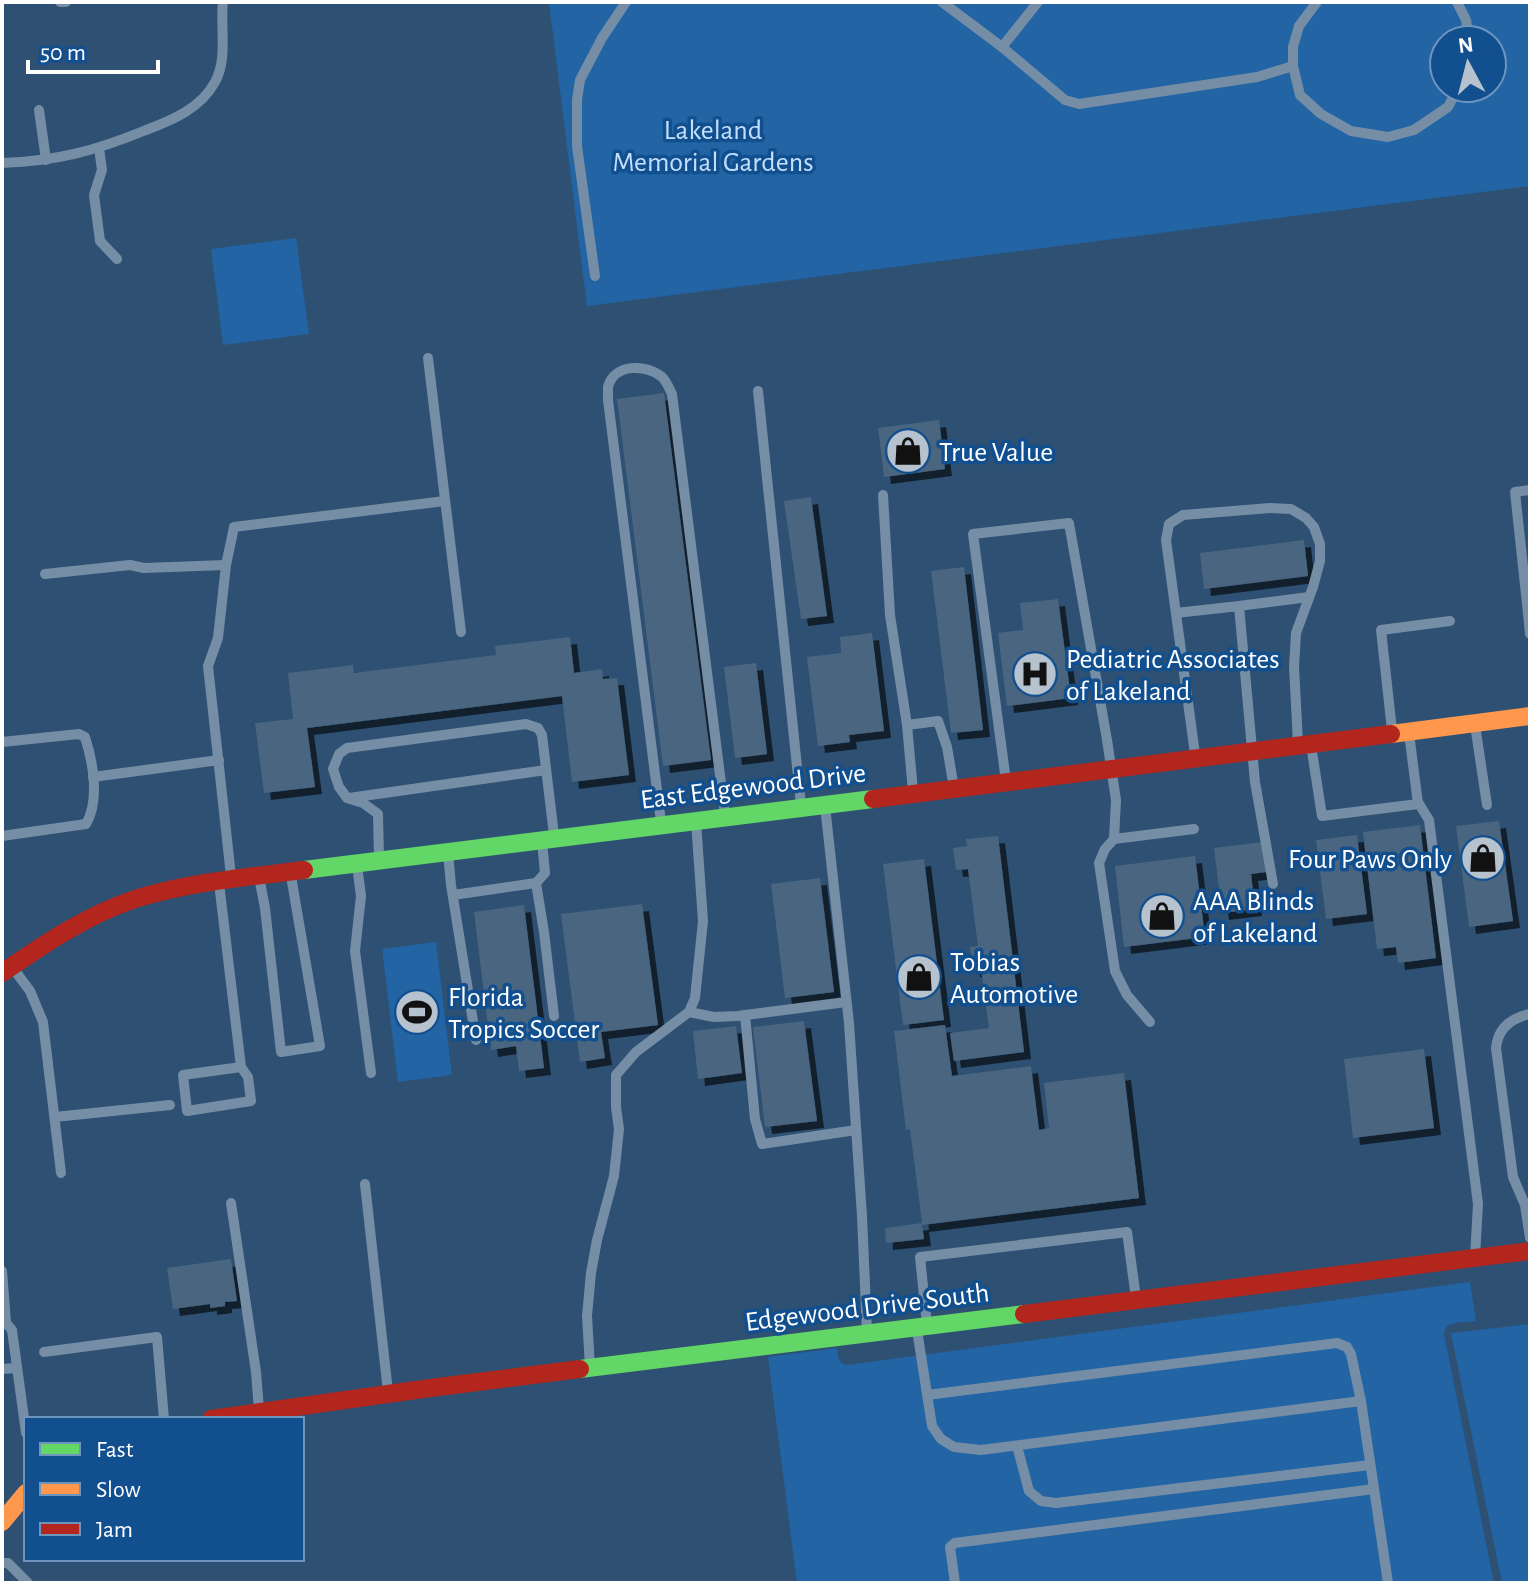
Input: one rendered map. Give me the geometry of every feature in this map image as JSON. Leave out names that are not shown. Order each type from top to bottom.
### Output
[{"type":"main road","name":"East Edgewood Drive","points":[[7,970],[38,948],[131,901],[225,880],[1530,716]]},
{"type":"main road","name":"Edgewood Drive South","points":[[225,1417],[1530,1251]]},
{"type":"main road","points":[[2,1522],[24,1495]]},
{"type":"lane","points":[[2,163],[84,153],[171,121],[199,103],[216,80],[222,58],[223,2]]},
{"type":"lane","points":[[595,276],[577,146],[577,100],[580,80],[626,2]]},
{"type":"lane","points":[[942,2],[1065,100],[1079,104],[1257,77],[1293,66]]},
{"type":"lane","points":[[1002,47],[1038,2]]},
{"type":"lane","points":[[1317,2],[1299,26],[1293,47],[1293,66],[1300,95],[1321,114],[1351,131],[1388,137],[1414,130],[1450,104]]},
{"type":"lane","points":[[1457,2],[1467,24]]},
{"type":"lane","points":[[39,110],[46,160]]},
{"type":"lane","points":[[99,148],[102,170],[94,195],[100,241],[117,259]]},
{"type":"lane","points":[[428,358],[461,632]]},
{"type":"lane","points":[[661,824],[608,400],[612,379],[620,372],[635,367],[653,370],[665,380],[672,394],[726,816]]},
{"type":"lane","points":[[758,391],[802,807]]},
{"type":"lane","points":[[1530,490],[1515,492],[1530,634]]},
{"type":"lane","points":[[883,495],[890,615],[907,725],[913,793]]},
{"type":"lane","points":[[241,1067],[183,1075],[187,1111],[251,1101],[248,1077],[241,1067],[225,880],[219,760],[208,666],[218,638],[226,565],[234,527],[445,501]]},
{"type":"lane","points":[[1196,758],[1166,540],[1169,524],[1183,515],[1291,509],[1314,527],[1320,544],[1320,561],[1296,633],[1294,667],[1304,744],[1322,816],[1418,802]]},
{"type":"lane","points":[[1006,782],[973,534],[1069,523],[1116,800],[1114,839],[1099,863],[1115,971],[1127,995],[1150,1022]]},
{"type":"lane","points":[[45,574],[130,565],[144,568],[226,565]]},
{"type":"lane","points":[[1176,613],[1309,597]]},
{"type":"lane","points":[[1239,606],[1259,811],[1273,884]]},
{"type":"lane","points":[[1450,621],[1381,630],[1400,732],[1418,802],[1429,820],[1478,1204],[1475,1258]]},
{"type":"lane","points":[[907,725],[938,721],[947,747],[954,788]]},
{"type":"lane","points":[[1474,723],[1487,805]]},
{"type":"lane","points":[[379,860],[378,814],[363,803],[347,798],[339,787],[333,769],[339,754],[347,748],[365,744],[526,724],[538,728],[542,735],[546,770],[548,839],[545,873],[536,883],[453,895]]},
{"type":"lane","points":[[2,742],[79,734],[85,737],[93,777],[92,811],[86,824],[2,836]]},
{"type":"lane","points":[[93,777],[219,760]]},
{"type":"lane","points":[[347,798],[546,770]]},
{"type":"lane","points":[[824,804],[846,1002],[867,1334]]},
{"type":"lane","points":[[590,1369],[587,1316],[591,1273],[614,1176],[619,1129],[616,1075],[636,1052],[689,1012],[695,998],[703,921],[696,820]]},
{"type":"lane","points":[[1114,839],[1194,829]]},
{"type":"lane","points":[[448,851],[476,1040]]},
{"type":"lane","points":[[357,863],[361,896],[355,951],[371,1073]]},
{"type":"lane","points":[[259,875],[281,1052],[320,1046],[290,871]]},
{"type":"lane","points":[[536,883],[554,1016]]},
{"type":"lane","points":[[7,970],[30,991],[43,1022],[61,1173]]},
{"type":"lane","points":[[689,1012],[714,1017],[846,1002]]},
{"type":"lane","points":[[1530,1014],[1515,1018],[1500,1031],[1496,1048],[1513,1177],[1525,1205],[1530,1238]]},
{"type":"lane","points":[[745,1015],[755,1119],[762,1144],[856,1130]]},
{"type":"lane","points":[[55,1117],[170,1105]]},
{"type":"lane","points":[[365,1184],[389,1394]]},
{"type":"lane","points":[[231,1203],[259,1412]]},
{"type":"lane","points":[[1136,1301],[1127,1232],[920,1257],[922,1328],[932,1426],[941,1439],[954,1447],[981,1450],[1361,1401]]},
{"type":"lane","points":[[2,1271],[4,1324],[12,1330],[24,1419]]},
{"type":"lane","points":[[44,1352],[157,1337],[164,1417]]},
{"type":"lane","points":[[927,1395],[1337,1343],[1347,1347],[1361,1401],[1388,1583]]},
{"type":"lane","points":[[2,1369],[17,1368]]},
{"type":"lane","points":[[1017,1446],[1029,1491],[1041,1501],[1056,1503],[1370,1465]]},
{"type":"lane","points":[[955,1583],[950,1547],[955,1543],[1374,1489]]},
{"type":"lane","points":[[2,1563],[8,1563],[28,1583]]},
{"type":"green space","name":"Lakeland Memorial Gardens","points":[[549,2],[1530,2],[1530,186],[587,306]]},
{"type":"green space","points":[[296,238],[309,334],[223,345],[211,249]]},
{"type":"green space","name":"Florida Tropics Soccer","points":[[436,942],[452,1075],[398,1082],[382,949]]},
{"type":"green space","points":[[1470,1282],[1476,1321],[1451,1324],[1444,1334],[1494,1583],[797,1583],[768,1357],[837,1348],[840,1361],[847,1365]]},
{"type":"green space","points":[[1530,1324],[1530,1583],[1502,1583],[1451,1333]]},
{"type":"building","points":[[664,393],[711,760],[663,766],[617,399]]},
{"type":"building","points":[[939,420],[945,469],[884,477],[878,428]]},
{"type":"building","points":[[811,497],[827,616],[801,619],[784,501]]},
{"type":"building","points":[[1304,540],[1308,576],[1204,589],[1200,553]]},
{"type":"building","points":[[964,567],[983,730],[951,733],[931,571]]},
{"type":"building","points":[[1058,599],[1071,698],[1007,706],[998,633],[1023,630],[1020,603]]},
{"type":"building","points":[[872,633],[884,731],[849,735],[850,742],[818,746],[807,657],[841,653],[840,637]]},
{"type":"building","points":[[570,637],[574,673],[602,669],[603,679],[617,678],[629,775],[572,782],[562,696],[307,728],[315,787],[264,793],[255,723],[293,719],[288,673],[353,665],[354,673],[496,655],[495,646]]},
{"type":"building","points":[[756,663],[767,754],[735,758],[724,667]]},
{"type":"building","points":[[1499,821],[1513,921],[1469,927],[1456,826]]},
{"type":"building","points":[[1420,825],[1436,958],[1398,963],[1396,947],[1377,949],[1363,832]]},
{"type":"building","points":[[1357,835],[1367,914],[1326,919],[1316,840]]},
{"type":"building","points":[[998,836],[1024,1052],[954,1061],[950,1033],[989,1028],[981,969],[973,970],[970,947],[978,946],[968,869],[956,870],[953,848],[967,846],[966,839]]},
{"type":"building","points":[[1263,842],[1266,872],[1251,874],[1255,909],[1222,913],[1214,848]]},
{"type":"building","points":[[1195,856],[1205,937],[1124,947],[1115,866]]},
{"type":"building","points":[[924,859],[944,1020],[903,1025],[883,864]]},
{"type":"building","points":[[820,878],[834,992],[785,998],[771,884]]},
{"type":"building","points":[[642,904],[658,1025],[601,1032],[605,1058],[580,1062],[561,914]]},
{"type":"building","points":[[524,905],[544,1068],[519,1071],[516,1046],[491,1050],[474,912]]},
{"type":"building","points":[[804,1021],[817,1121],[765,1127],[753,1027]]},
{"type":"building","points":[[945,1025],[952,1076],[1031,1066],[1039,1130],[1049,1128],[1044,1083],[1124,1073],[1139,1198],[922,1225],[924,1239],[886,1243],[885,1228],[922,1223],[910,1129],[906,1130],[894,1031]]},
{"type":"building","points":[[736,1026],[742,1073],[698,1079],[693,1031]]},
{"type":"building","points":[[1424,1049],[1434,1128],[1353,1138],[1344,1059]]},
{"type":"building","points":[[231,1259],[237,1301],[210,1308],[210,1304],[173,1309],[167,1268]]},
{"type":"traffic: fast","points":[[304,870],[873,799]]},
{"type":"traffic: fast","points":[[580,1369],[1024,1314]]},
{"type":"traffic: slow","points":[[1391,734],[1530,716]]},
{"type":"traffic: slow","points":[[2,1522],[24,1495]]},
{"type":"traffic: jam","points":[[873,799],[1391,734]]},
{"type":"traffic: jam","points":[[2,973],[83,922],[135,899],[197,884],[304,870]]},
{"type":"traffic: jam","points":[[1024,1314],[1530,1251]]},
{"type":"traffic: jam","points":[[225,1417],[580,1369]]},
{"type":"place","name":"True Value","points":[[908,451]]},
{"type":"place","name":"Pediatric Associates of Lakeland","points":[[1035,674]]},
{"type":"place","name":"Four Paws Only","points":[[1483,858]]},
{"type":"place","name":"AAA Blinds of Lakeland","points":[[1162,916]]},
{"type":"place","name":"Tobias Automotive","points":[[919,977]]},
{"type":"place","name":"Florida Tropics Soccer","points":[[417,1012]]}]
